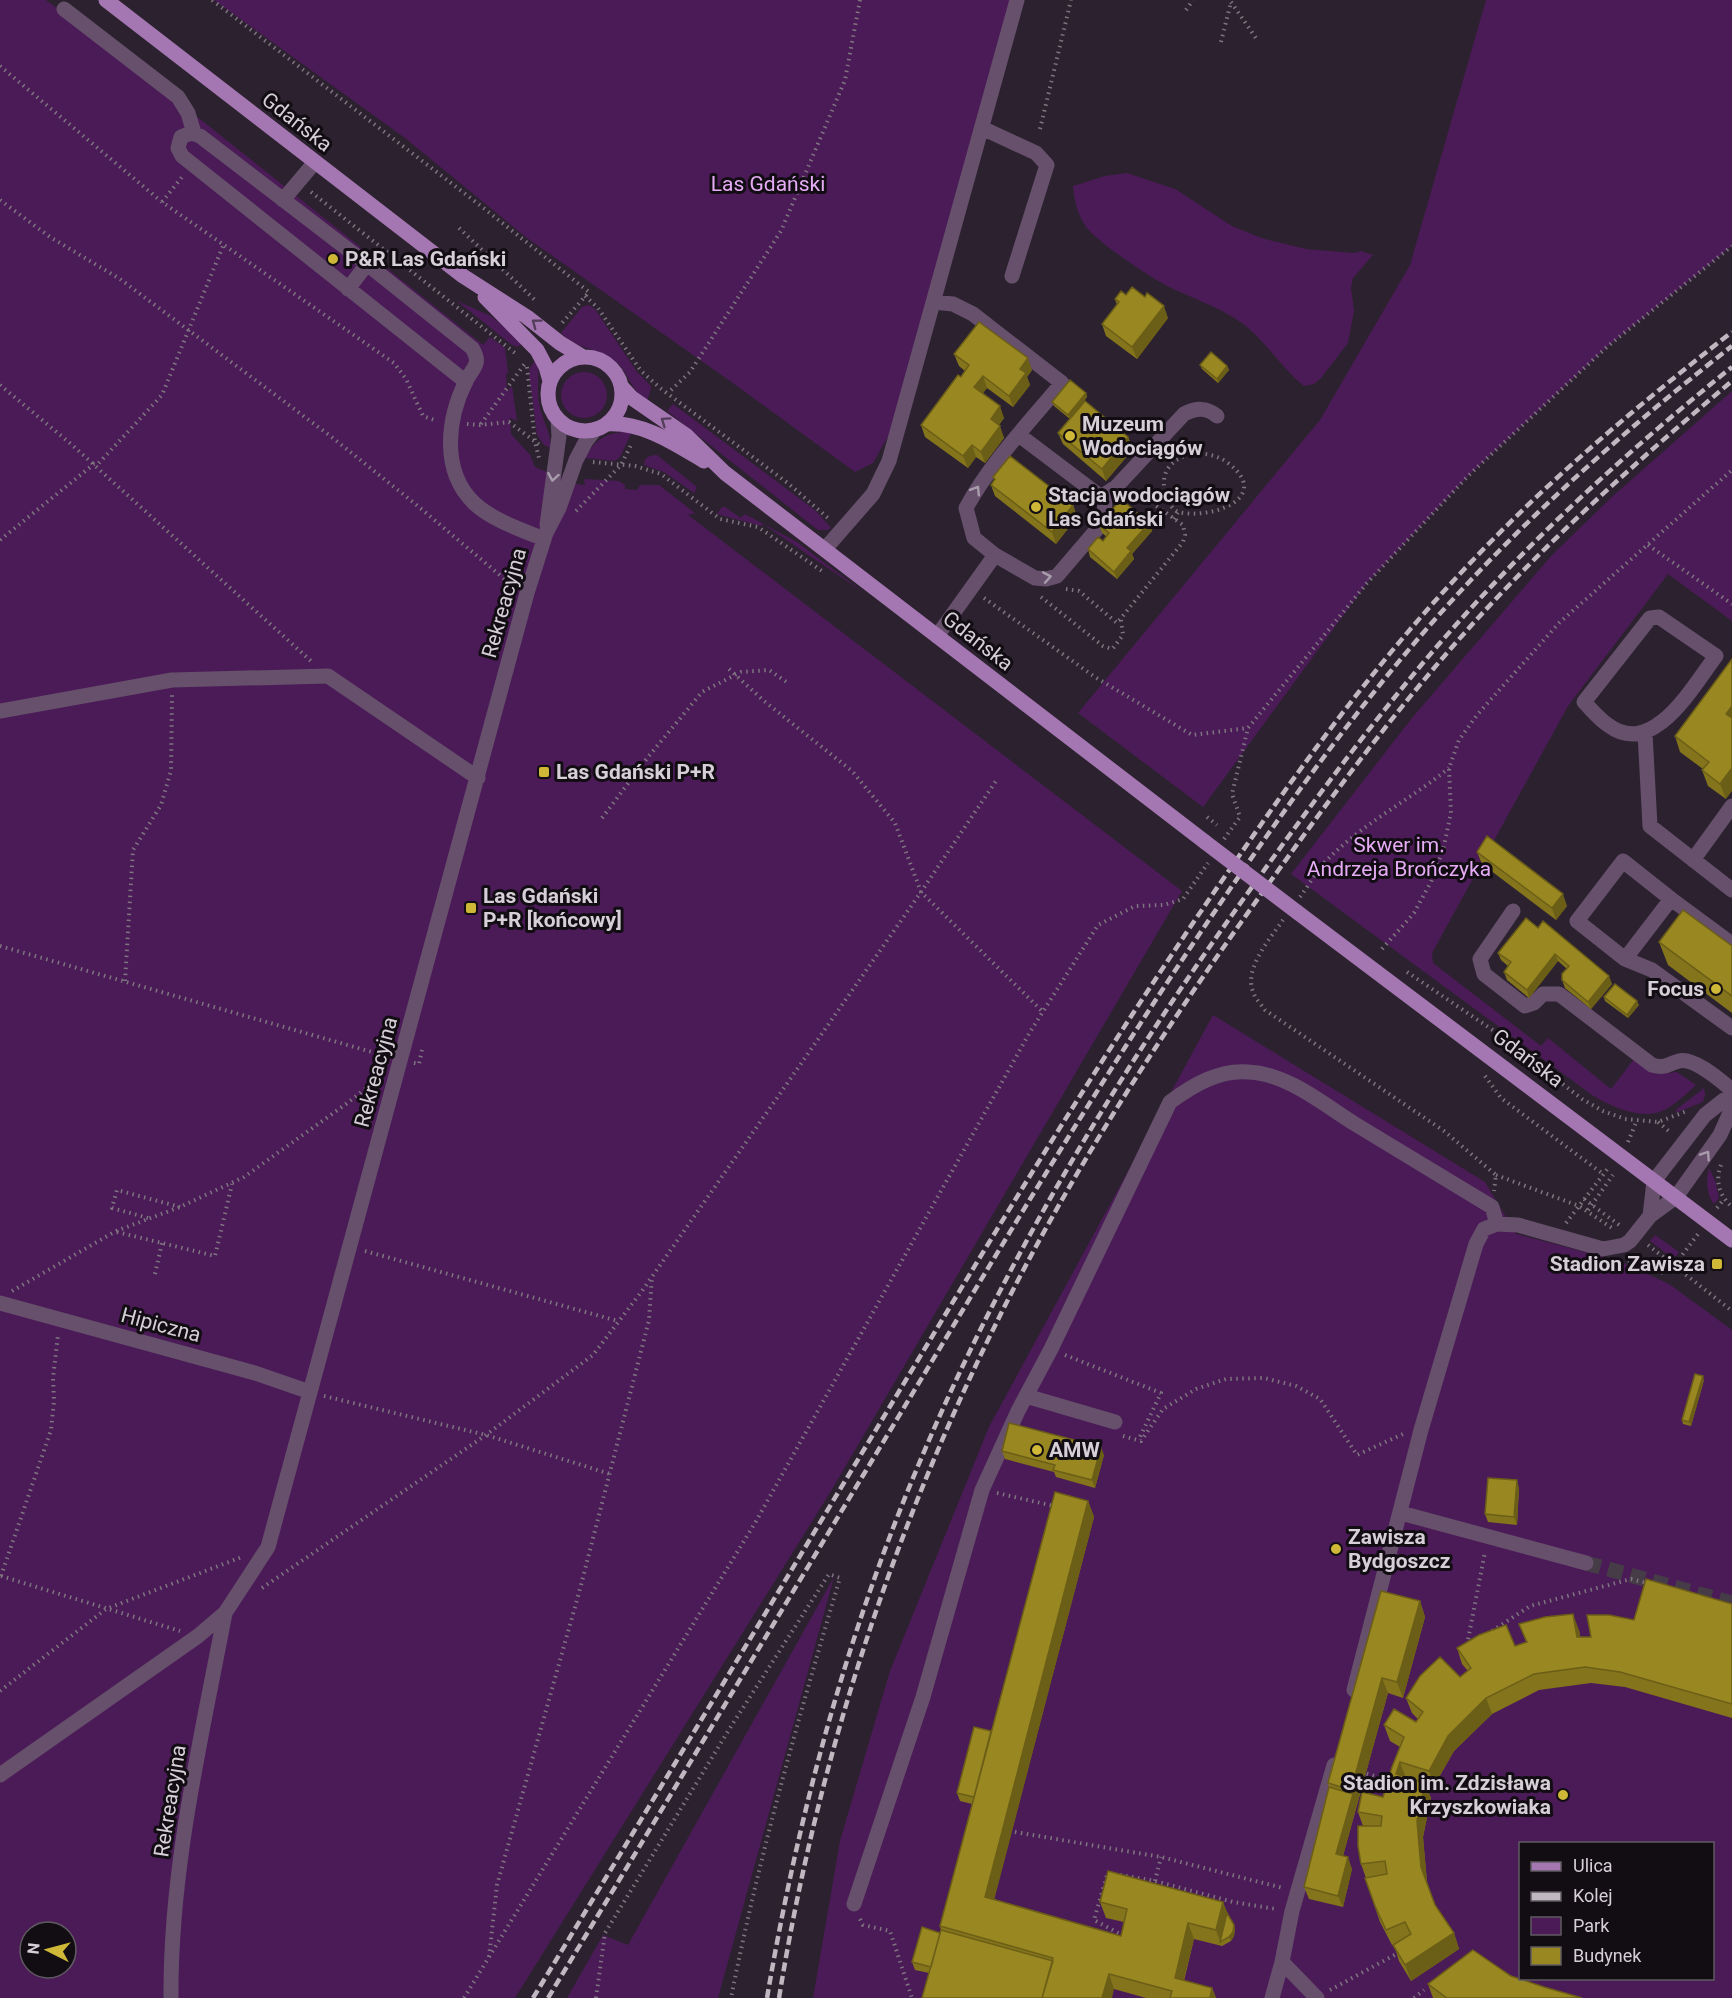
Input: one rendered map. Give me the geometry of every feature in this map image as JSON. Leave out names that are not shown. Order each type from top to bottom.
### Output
[{"type":"main road","name":"Gdańska","points":[[106,0],[463,276],[527,317],[560,343],[583,357]]},
{"type":"main road","name":"Gdańska","points":[[463,276],[537,350],[550,381]]},
{"type":"main road","points":[[583,357],[592,358],[607,365],[618,378],[621,386],[620,407],[615,416],[601,427],[574,430],[558,420],[551,412],[548,402],[550,381],[555,371],[563,364],[583,357]]},
{"type":"main road","name":"Gdańska","points":[[621,386],[632,398],[687,436],[725,472],[937,636],[1732,1240]]},
{"type":"main road","name":"Gdańska","points":[[601,427],[622,423],[640,427],[725,472]]},
{"type":"street","points":[[825,549],[873,494],[889,461],[1017,0]]},
{"type":"street","points":[[64,9],[178,97],[188,113],[194,133],[367,264],[472,348],[477,356],[477,364],[466,382],[457,406],[450,446],[456,476],[474,503],[487,513],[545,536]]},
{"type":"street","points":[[982,128],[1036,153],[1047,165],[1012,276]]},
{"type":"street","points":[[194,133],[184,135],[178,144],[179,153],[191,164],[466,382]]},
{"type":"street","points":[[283,200],[315,162]]},
{"type":"street","points":[[348,289],[367,264]]},
{"type":"street","points":[[933,302],[953,304],[973,314],[1062,383],[1019,435],[978,485],[966,508],[974,538],[995,555],[1035,578],[1046,579],[1057,576],[1104,521],[1105,501],[1019,435]]},
{"type":"street","points":[[1101,497],[1122,481],[1184,414],[1196,409],[1210,411],[1216,416]]},
{"type":"street","name":"Rekreacyjna","points":[[545,536],[558,445],[558,420]]},
{"type":"street","name":"Rekreacyjna","points":[[0,1775],[198,1636],[225,1613],[268,1547],[527,593],[545,536],[559,508],[576,460],[601,427]]},
{"type":"street","points":[[937,636],[995,555]]},
{"type":"street","points":[[1659,617],[1716,656],[1667,720],[1645,733],[1625,733],[1608,726],[1584,702],[1650,618],[1659,617]]},
{"type":"street","points":[[0,711],[172,680],[328,676],[478,778]]},
{"type":"street","points":[[1645,733],[1650,826],[1732,890]]},
{"type":"street","points":[[1693,860],[1732,806]]},
{"type":"street","points":[[1732,944],[1623,861],[1577,921],[1625,958],[1652,970],[1732,1028]]},
{"type":"street","points":[[1625,958],[1671,899]]},
{"type":"street","points":[[1513,911],[1480,958],[1484,974],[1525,1005],[1534,1003],[1544,994],[1559,994],[1652,1065],[1661,1068],[1681,1060],[1692,1062],[1732,1090]]},
{"type":"street","points":[[854,1904],[923,1697],[982,1490],[1170,1102],[1189,1088],[1210,1078],[1249,1071],[1274,1077],[1308,1094],[1492,1207],[1497,1224]]},
{"type":"street","points":[[1650,1216],[1654,1181],[1711,1110],[1724,1100],[1732,1098]]},
{"type":"street","points":[[1350,1706],[1423,1425],[1476,1244],[1484,1229],[1497,1224],[1518,1225],[1603,1249],[1624,1245],[1650,1216],[1676,1197],[1720,1135],[1732,1108]]},
{"type":"street","name":"Hipiczna","points":[[2,1303],[255,1373],[310,1392]]},
{"type":"street","points":[[1026,1396],[1117,1429]]},
{"type":"street","points":[[1401,1513],[1586,1563]]},
{"type":"street","name":"Rekreacyjna","points":[[171,1998],[171,1959],[186,1816],[225,1613]]},
{"type":"street","points":[[1272,1998],[1297,1892],[1336,1757]]},
{"type":"street","points":[[1282,1962],[1317,1997]]},
{"type":"path","points":[[212,0],[482,206],[589,292],[557,329]]},
{"type":"path","points":[[671,390],[690,372],[781,231],[845,80],[860,0]]},
{"type":"path","points":[[1040,129],[1071,0]]},
{"type":"path","points":[[1186,10],[1193,0]]},
{"type":"path","points":[[1232,1],[1258,41]]},
{"type":"path","points":[[1221,42],[1232,1]]},
{"type":"path","points":[[0,66],[162,202],[393,363],[406,380],[423,416],[434,420]]},
{"type":"path","points":[[162,202],[191,164]]},
{"type":"path","points":[[299,182],[526,363],[535,442],[509,422],[480,425],[468,423]]},
{"type":"path","points":[[0,200],[50,237],[120,279],[329,435],[413,502],[516,590]]},
{"type":"path","points":[[459,228],[544,308]]},
{"type":"path","points":[[0,540],[94,464],[98,464],[162,395],[224,246]]},
{"type":"path","points":[[464,1998],[755,1523],[1043,1012],[1098,925],[1135,906],[1164,905],[1183,900],[1214,847],[1240,817],[1232,794],[1248,728],[1367,583],[1469,475],[1608,346],[1732,246]]},
{"type":"path","points":[[585,296],[598,308],[641,371],[660,388],[789,484],[837,525]]},
{"type":"path","points":[[480,425],[526,363]]},
{"type":"path","points":[[0,385],[94,464],[328,676]]},
{"type":"path","points":[[573,514],[621,465],[636,435]]},
{"type":"path","points":[[1198,453],[1211,455],[1224,460],[1238,472],[1243,491],[1233,504],[1202,513],[1178,512],[1168,501],[1164,491],[1164,480],[1167,470],[1179,458],[1198,453]]},
{"type":"path","points":[[583,461],[635,466],[661,474],[710,512]]},
{"type":"path","points":[[1382,950],[1413,913],[1431,882],[1443,850],[1451,813],[1449,768],[1459,740],[1477,715],[1559,623],[1732,470]]},
{"type":"path","points":[[1060,589],[1079,591],[1117,623],[1183,542],[1185,529],[1122,481]]},
{"type":"path","points":[[1174,519],[1178,512]]},
{"type":"path","points":[[1648,545],[1732,604]]},
{"type":"path","points":[[971,589],[1095,677],[1192,735],[1248,728]]},
{"type":"path","points":[[1032,592],[1108,648],[1114,647],[1123,635],[1120,619]]},
{"type":"path","points":[[1041,597],[1050,593]]},
{"type":"path","points":[[729,669],[764,701],[852,771],[895,823],[921,892],[1043,1012]]},
{"type":"path","points":[[602,818],[648,757],[702,692],[741,672],[769,670],[788,683]]},
{"type":"path","points":[[125,981],[133,850],[161,805],[171,771],[172,680]]},
{"type":"path","points":[[1449,768],[1422,790],[1381,814],[1327,860],[1294,909],[1257,956],[1252,975],[1253,993],[1265,1011],[1444,1131],[1496,1175],[1588,1210],[1615,1230]]},
{"type":"path","points":[[254,1593],[486,1436],[593,1355],[652,1276],[921,892],[998,778]]},
{"type":"path","points":[[1207,817],[1217,825]]},
{"type":"path","points":[[0,946],[419,1064]]},
{"type":"path","points":[[1399,966],[1497,1033],[1582,1099],[1603,1111],[1625,1119],[1658,1122]]},
{"type":"path","points":[[2,1303],[10,1292],[116,1232],[180,1207],[244,1177],[346,1104],[401,1060]]},
{"type":"path","points":[[1485,1076],[1501,1098],[1603,1174],[1579,1206]]},
{"type":"path","points":[[1492,1207],[1496,1175]]},
{"type":"path","points":[[1588,1210],[1613,1175]]},
{"type":"path","points":[[116,1232],[214,1256],[232,1184]]},
{"type":"path","points":[[148,1218],[112,1208],[117,1190],[180,1207]]},
{"type":"path","points":[[1584,1199],[1620,1225]]},
{"type":"path","points":[[154,1274],[162,1243]]},
{"type":"path","points":[[1647,1244],[1732,1311]]},
{"type":"path","points":[[350,1246],[619,1321]]},
{"type":"path","points":[[1603,1249],[1633,1263],[1666,1274],[1683,1255]]},
{"type":"path","points":[[489,1957],[497,1885],[610,1474],[649,1320],[652,1276]]},
{"type":"path","points":[[60,1319],[53,1378],[54,1401],[51,1430],[0,1576],[198,1636]]},
{"type":"path","points":[[1051,1349],[1161,1394],[1139,1439]]},
{"type":"path","points":[[1117,1429],[1141,1441],[1163,1409],[1196,1389],[1226,1379],[1264,1378],[1296,1386],[1320,1399],[1358,1455],[1398,1436]]},
{"type":"path","points":[[310,1392],[486,1436],[610,1474]]},
{"type":"path","points":[[982,1490],[1060,1508]]},
{"type":"path","points":[[1475,1642],[1466,1649],[1489,1537]]},
{"type":"path","points":[[0,1691],[106,1609],[268,1547]]},
{"type":"path","points":[[596,1998],[605,1933],[730,1728],[829,1574],[840,1578],[805,1695],[747,1916],[731,1998]]},
{"type":"path","points":[[1484,1636],[1530,1606],[1631,1579],[1654,1585]]},
{"type":"path","points":[[1336,1757],[1397,1783]]},
{"type":"path","points":[[1005,1830],[1161,1857],[1297,1892]]},
{"type":"path","points":[[1155,1881],[1161,1857]]},
{"type":"path","points":[[1120,1934],[1094,1920],[1107,1875],[1155,1881],[1233,1902],[1292,1911]]},
{"type":"path","points":[[854,1904],[863,1924],[890,1931],[912,1998]]},
{"type":"path","points":[[1317,1997],[1404,1949]]},
{"type":"path","points":[[1414,1998],[1424,1990]]},
{"type":"green space","points":[[0,0],[46,0],[160,87],[483,345],[490,337],[505,348],[508,372],[506,375],[507,391],[512,386],[517,421],[510,418],[511,434],[530,455],[535,467],[575,484],[585,485],[584,479],[619,481],[625,485],[625,489],[637,490],[640,485],[659,485],[695,513],[688,515],[1182,891],[831,1491],[515,1998],[0,1998]]},
{"type":"green space","name":"Las Gdański","points":[[214,0],[1012,0],[891,431],[873,463],[855,472],[527,238],[405,138]]},
{"type":"green space","points":[[1486,0],[1732,0],[1732,246],[1608,346],[1469,475],[1367,583],[1203,807],[1078,713],[1320,420],[1410,265]]},
{"type":"green space","points":[[1127,173],[1175,189],[1232,226],[1261,238],[1306,249],[1354,253],[1361,251],[1373,255],[1353,278],[1351,288],[1354,311],[1348,343],[1321,378],[1314,384],[1304,386],[1257,336],[1239,321],[1161,283],[1126,260],[1087,228],[1075,203],[1073,186],[1105,176]]},
{"type":"green space","points":[[457,301],[491,316],[523,343],[518,347],[512,345]]},
{"type":"green space","points":[[588,305],[595,309],[637,372],[650,385],[647,401],[615,361],[574,343],[561,333],[582,307]]},
{"type":"green space","points":[[536,359],[539,402],[551,448],[544,445],[537,435],[529,374]]},
{"type":"green space","points":[[584,372],[600,379],[607,395],[600,411],[584,418],[568,411],[561,395],[568,379]]},
{"type":"green space","name":"Skwer im. Andrzeja Brończyka","points":[[1732,391],[1732,621],[1668,574],[1568,706],[1432,953],[1433,963],[1541,1046],[1548,1038],[1611,1089],[1634,1059],[1659,1074],[1677,1072],[1696,1085],[1662,1111],[1635,1113],[1592,1095],[1291,874],[1412,718],[1552,555],[1613,496]]},
{"type":"green space","points":[[673,404],[816,511],[831,528],[818,530],[667,411]]},
{"type":"green space","points":[[622,432],[632,432],[620,457],[615,461],[585,458],[600,439]]},
{"type":"green space","points":[[657,455],[697,487],[694,493],[664,472],[644,465],[648,457]]},
{"type":"green space","points":[[722,507],[741,518],[745,514],[797,542],[866,594],[763,524],[761,526],[717,514]]},
{"type":"green space","name":"Zawisza Bydgoszcz","points":[[1213,1015],[1485,1182],[1516,1234],[1619,1261],[1669,1284],[1732,1330],[1732,1998],[813,1998],[840,1841],[890,1671],[989,1427]]},
{"type":"green space","points":[[1704,1088],[1703,1102],[1675,1113],[1677,1109]]},
{"type":"green space","points":[[1709,1168],[1715,1180],[1719,1198],[1714,1204],[1707,1187]]},
{"type":"green space","points":[[1655,1235],[1679,1252],[1676,1256],[1671,1257],[1650,1241]]},
{"type":"green space","points":[[834,1577],[718,1998],[567,1998],[603,1935],[628,1945]]},
{"type":"building","points":[[1132,287],[1145,297],[1147,293],[1164,306],[1132,347],[1102,324],[1119,302],[1115,299],[1121,291],[1126,295]]},
{"type":"building","points":[[979,322],[1028,358],[1020,369],[1026,373],[1009,396],[983,376],[974,387],[1000,406],[991,419],[1000,426],[981,452],[972,445],[963,456],[921,425],[958,375],[961,377],[969,365],[954,354]]},
{"type":"building","points":[[1211,352],[1227,366],[1217,379],[1200,365]]},
{"type":"building","points":[[1070,380],[1086,393],[1068,415],[1052,402]]},
{"type":"building","points":[[1085,401],[1128,437],[1102,469],[1058,433]]},
{"type":"building","name":"Stacja wodociągów Las Gdański","points":[[1010,456],[1073,505],[1052,532],[991,485],[995,479],[993,477]]},
{"type":"building","points":[[1121,499],[1149,523],[1127,548],[1131,551],[1114,572],[1088,549],[1098,537],[1103,541],[1109,533],[1099,525]]},
{"type":"building","points":[[1732,659],[1732,706],[1726,714],[1732,718],[1732,768],[1720,784],[1702,770],[1709,762],[1675,736]]},
{"type":"building","points":[[1487,836],[1563,894],[1552,908],[1477,852]]},
{"type":"building","points":[[1683,910],[1732,946],[1732,996],[1659,942]]},
{"type":"building","points":[[1526,918],[1538,928],[1543,921],[1609,976],[1588,1002],[1562,980],[1562,974],[1569,966],[1555,954],[1527,990],[1504,972],[1511,962],[1498,953]]},
{"type":"building","points":[[1615,984],[1637,1001],[1627,1015],[1604,997]]},
{"type":"building","points":[[1695,1374],[1703,1376],[1689,1422],[1682,1420]]},
{"type":"building","points":[[1009,1423],[1101,1447],[1092,1480],[1053,1470],[1055,1465],[1002,1451]]},
{"type":"building","points":[[1488,1478],[1517,1480],[1514,1517],[1485,1514]]},
{"type":"building","points":[[1055,1492],[1088,1501],[985,1897],[1121,1936],[1127,1909],[1100,1902],[1108,1871],[1223,1902],[1216,1930],[1188,1923],[1175,1978],[1212,1988],[1210,1998],[1170,1998],[1172,1991],[1109,1974],[1102,1998],[1042,1998],[1053,1958],[940,1926]]},
{"type":"building","points":[[1646,1579],[1732,1604],[1732,1704],[1620,1672],[1585,1667],[1534,1674],[1486,1698],[1448,1736],[1429,1771],[1400,1762],[1396,1774],[1425,1783],[1417,1821],[1421,1867],[1435,1905],[1454,1933],[1405,1965],[1393,1945],[1411,1934],[1405,1922],[1386,1930],[1365,1878],[1387,1874],[1385,1861],[1361,1864],[1358,1846],[1358,1826],[1381,1826],[1382,1816],[1358,1812],[1362,1792],[1383,1797],[1404,1737],[1384,1725],[1394,1709],[1416,1722],[1423,1712],[1406,1698],[1420,1676],[1440,1657],[1460,1677],[1471,1668],[1457,1648],[1479,1635],[1506,1625],[1515,1646],[1527,1642],[1519,1624],[1545,1617],[1573,1614],[1577,1637],[1591,1637],[1587,1615],[1609,1615],[1634,1620]]},
{"type":"building","points":[[1381,1591],[1420,1601],[1397,1682],[1382,1678],[1351,1790],[1328,1783]]},
{"type":"building","points":[[974,1727],[991,1731],[974,1797],[957,1793]]},
{"type":"building","points":[[1329,1787],[1353,1794],[1336,1854],[1348,1857],[1338,1896],[1304,1887]]},
{"type":"building","points":[[1227,1913],[1234,1925],[1233,1932],[1220,1942]]},
{"type":"building","points":[[922,1927],[940,1933],[931,1967],[912,1962]]},
{"type":"building","points":[[941,1930],[1053,1961],[1042,1998],[922,1998]]},
{"type":"building","points":[[1473,1950],[1519,1980],[1582,1998],[1447,1998],[1428,1984]]},
{"type":"tunnel","points":[[1586,1563],[1732,1603]]},
{"type":"railway","points":[[533,1998],[1041,1157],[1157,977],[1292,780],[1350,703],[1411,629],[1505,527],[1599,440],[1732,332]]},
{"type":"railway","points":[[548,1998],[1048,1170],[1153,1004],[1276,823],[1327,752],[1381,684],[1471,580],[1578,475],[1732,346]]},
{"type":"railway","points":[[767,1998],[779,1930],[809,1795],[868,1596],[892,1530],[951,1390],[1025,1243],[1066,1171],[1153,1030],[1199,962],[1324,788],[1405,684],[1493,584],[1558,519],[1626,456],[1732,367]]},
{"type":"railway","points":[[779,1998],[816,1814],[868,1634],[900,1546],[934,1458],[973,1372],[1039,1240],[1093,1146],[1151,1055],[1242,921],[1327,804],[1416,690],[1479,617],[1539,555],[1633,466],[1732,381]]},
{"type":"place","name":"P&R Las Gdański","points":[[333,259]]},
{"type":"place","name":"Muzeum Wodociągów","points":[[1070,436]]},
{"type":"place","name":"Stacja wodociągów Las Gdański","points":[[1036,507]]},
{"type":"place","name":"Las Gdański P+R","points":[[544,772]]},
{"type":"place","name":"Las Gdański P+R [końcowy]","points":[[471,908]]},
{"type":"place","name":"Focus","points":[[1716,989]]},
{"type":"place","name":"Stadion Zawisza","points":[[1717,1264]]},
{"type":"place","name":"AMW","points":[[1037,1450]]},
{"type":"place","name":"Zawisza Bydgoszcz","points":[[1336,1549]]},
{"type":"place","name":"Stadion im. Zdzisława Krzyszkowiaka","points":[[1563,1795]]}]
